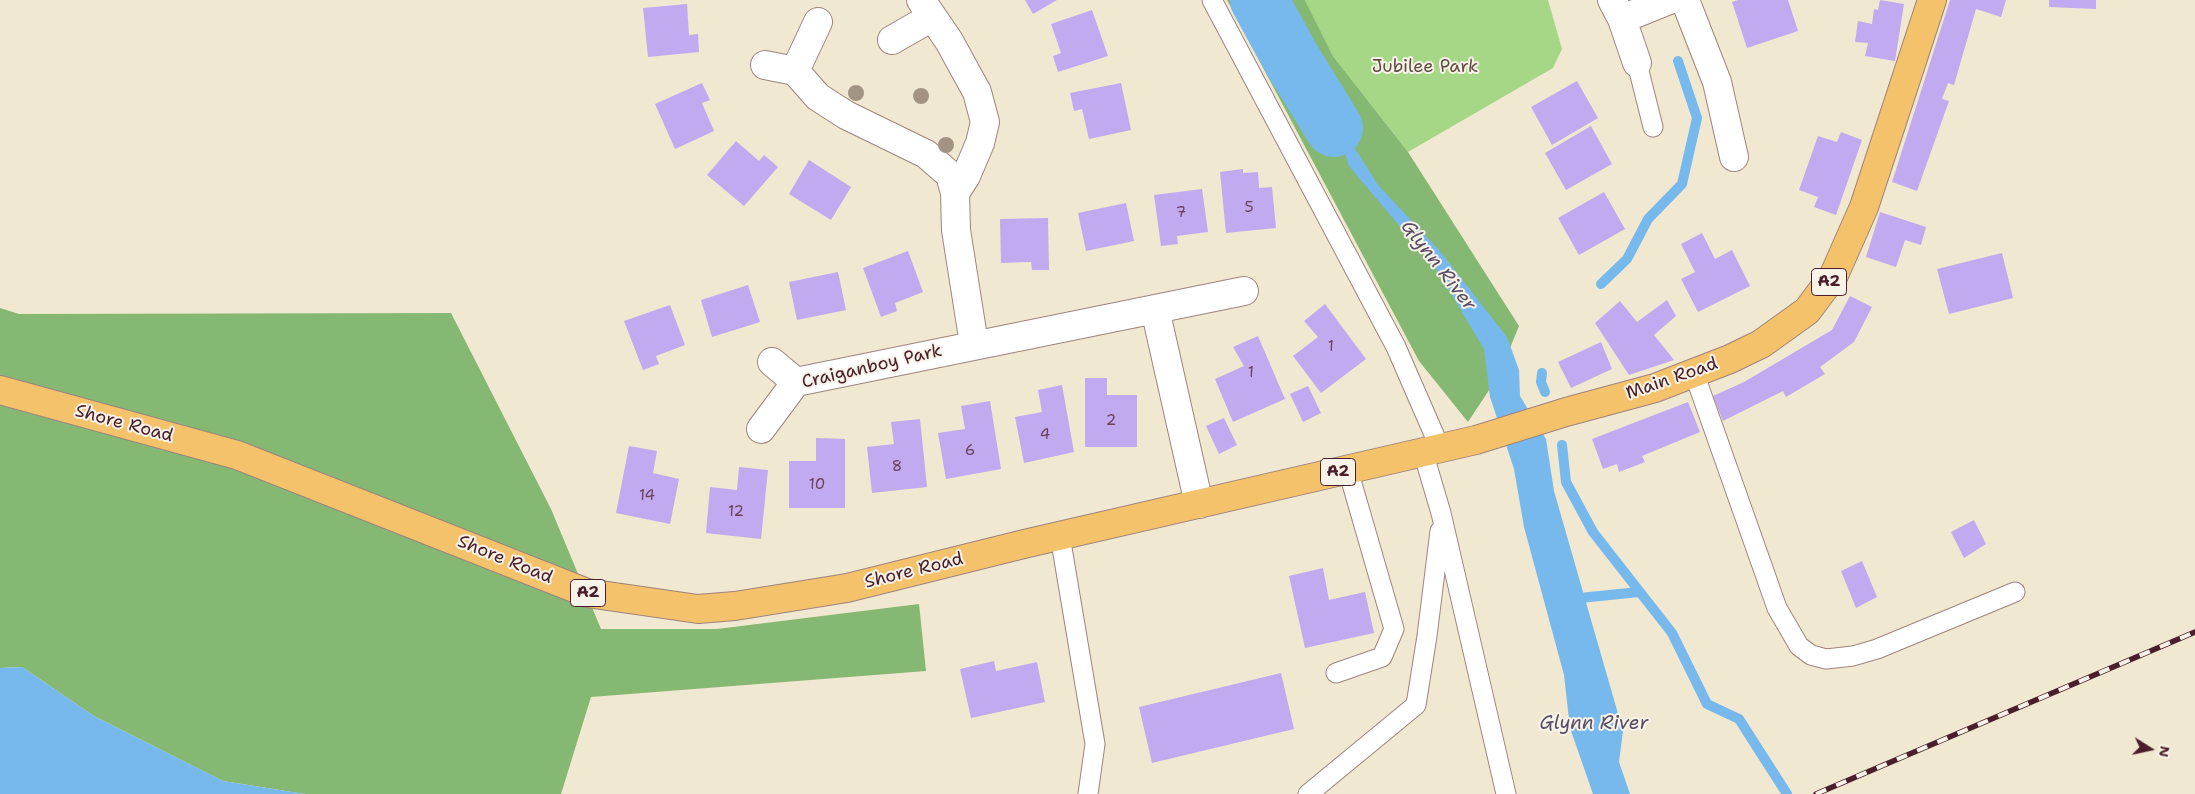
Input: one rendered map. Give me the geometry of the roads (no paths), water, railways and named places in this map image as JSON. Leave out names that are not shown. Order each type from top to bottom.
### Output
[{"type":"main road","name":"Main Road","points":[[1199,504],[1476,440],[1566,412],[1655,388],[1730,359],[1761,344],[1790,325],[1807,311],[1821,295],[1834,275],[1864,207],[1932,0]]},
{"type":"main road","name":"Shore Road","points":[[0,390],[237,455],[587,593],[698,609],[736,606],[847,588],[1199,504]]},
{"type":"street","points":[[1637,62],[1617,10],[1669,0]]},
{"type":"street","points":[[1685,0],[1717,82],[1734,156]]},
{"type":"street","points":[[892,40],[926,8],[978,92],[985,122],[980,143],[966,176],[955,193]]},
{"type":"street","points":[[795,71],[818,22]]},
{"type":"street","points":[[765,65],[795,71],[818,97],[846,115],[926,154],[950,174],[955,193],[956,230],[974,344]]},
{"type":"street","name":"Craiganboy Park","points":[[761,430],[796,382],[974,344],[1244,291]]},
{"type":"street","points":[[1155,309],[1199,504]]},
{"type":"street","points":[[772,362],[796,382]]},
{"type":"lane","points":[[1212,0],[1396,347],[1432,450],[1441,513],[1506,794]]},
{"type":"lane","points":[[1637,62],[1652,126]]},
{"type":"lane","points":[[1694,373],[1777,608],[1799,646],[1811,655],[1826,659],[1853,656],[1877,649],[2015,592]]},
{"type":"lane","points":[[1336,673],[1382,657],[1394,629],[1348,470]]},
{"type":"lane","points":[[1308,794],[1416,705],[1428,636],[1441,513]]},
{"type":"lane","points":[[1060,536],[1095,744],[1088,794]]},
{"type":"water","name":"Glynn River","points":[[1292,60],[1328,106],[1378,185],[1439,250],[1507,337],[1519,370],[1520,396],[1546,439],[1554,491],[1623,731],[1619,762],[1630,794],[1593,794],[1570,728],[1564,675],[1524,527],[1514,469],[1490,397],[1484,349],[1438,272],[1349,166],[1346,156]]},
{"type":"water","points":[[22,667],[94,716],[223,781],[305,794],[0,794],[0,668]]},
{"type":"waterway","name":"Glynn River","points":[[1259,0],[1292,60],[1334,128]]},
{"type":"waterway","points":[[1601,284],[1627,259],[1648,219],[1682,184],[1697,118],[1678,61]]},
{"type":"waterway","points":[[1542,373],[1541,382],[1545,392]]},
{"type":"waterway","points":[[1562,445],[1566,482],[1593,532],[1672,633],[1707,704],[1739,719],[1787,794]]},
{"type":"waterway","points":[[1570,599],[1639,592]]},
{"type":"railway","points":[[1816,794],[2195,632]]},
{"type":"park label","name":"Jubilee Park","points":[[1425,67]]}]
